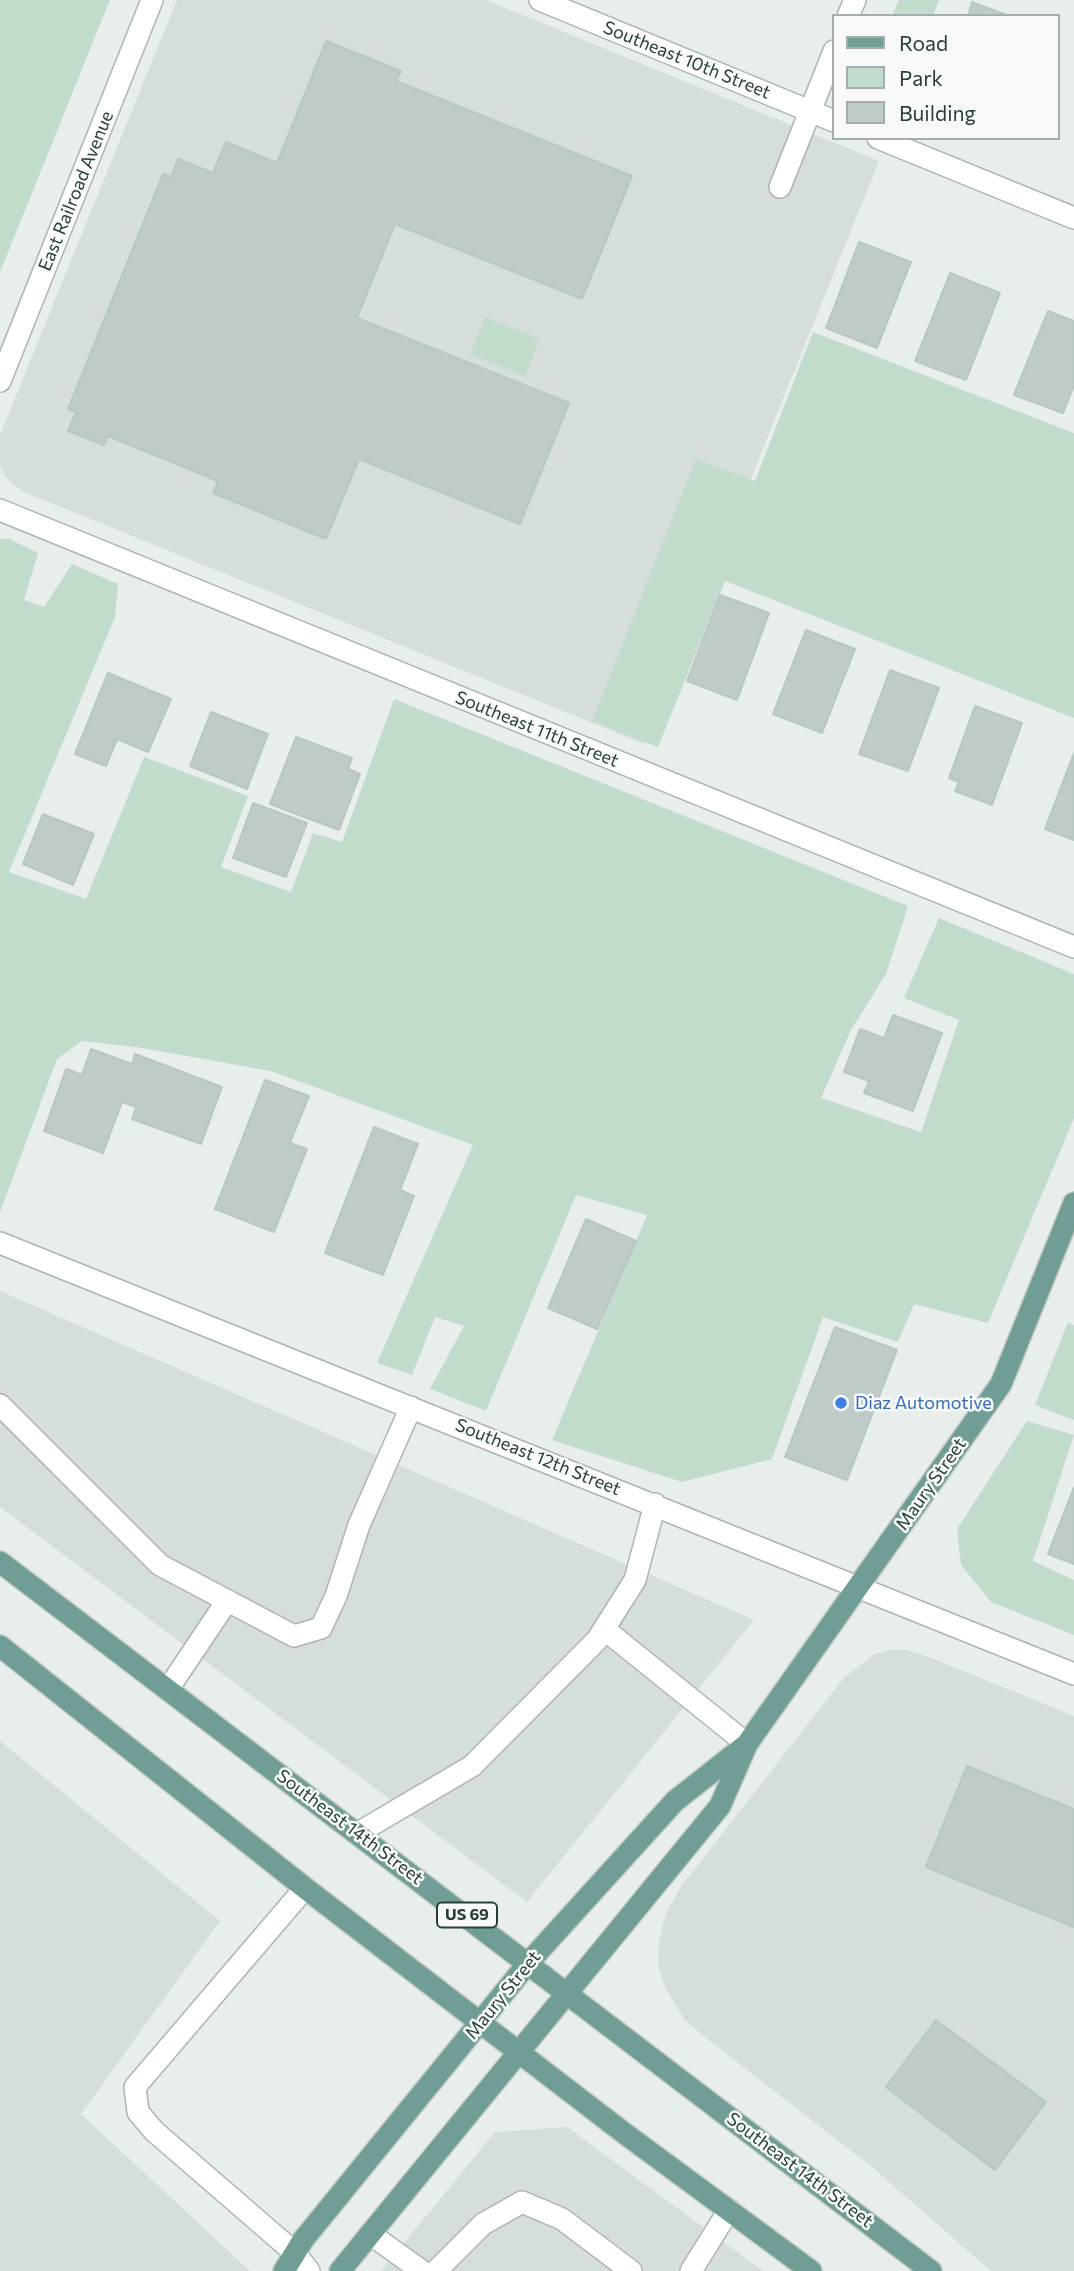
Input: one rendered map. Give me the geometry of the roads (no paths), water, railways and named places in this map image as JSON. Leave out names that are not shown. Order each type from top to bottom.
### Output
[{"type":"main road","name":"Maury Street","points":[[340,2271],[720,1806],[747,1744],[1001,1384],[1074,1203]]},
{"type":"main road","name":"Southeast 14th Street","points":[[0,1562],[932,2271]]},
{"type":"main road","points":[[0,1646],[480,2023],[811,2271]]},
{"type":"main road","name":"Maury Street","points":[[290,2262],[529,1962],[675,1801],[747,1744]]},
{"type":"street","name":"East Railroad Avenue","points":[[0,381],[152,0]]},
{"type":"street","name":"Southeast 10th Street","points":[[540,0],[832,120]]},
{"type":"street","points":[[780,187],[832,56]]},
{"type":"street","points":[[883,140],[1074,218]]},
{"type":"street","name":"Southeast 11th Street","points":[[0,510],[1074,947]]},
{"type":"street","name":"Southeast 12th Street","points":[[0,1243],[1074,1674]]},
{"type":"street","points":[[0,1405],[160,1565],[294,1636],[321,1628],[336,1596],[359,1525],[411,1407]]},
{"type":"street","points":[[358,1833],[472,1766],[597,1640],[635,1580],[655,1504]]},
{"type":"street","points":[[168,1689],[227,1601]]},
{"type":"street","points":[[604,1629],[747,1744]]},
{"type":"street","points":[[305,1888],[135,2087],[138,2112],[154,2131],[290,2262],[309,2271]]},
{"type":"street","points":[[436,2271],[483,2224],[522,2202],[562,2219],[631,2271]]},
{"type":"street","points":[[691,2271],[729,2210]]},
{"type":"street","points":[[370,2234],[422,2271]]},
{"type":"place","name":"Diaz Automotive","points":[[841,1403]]}]
